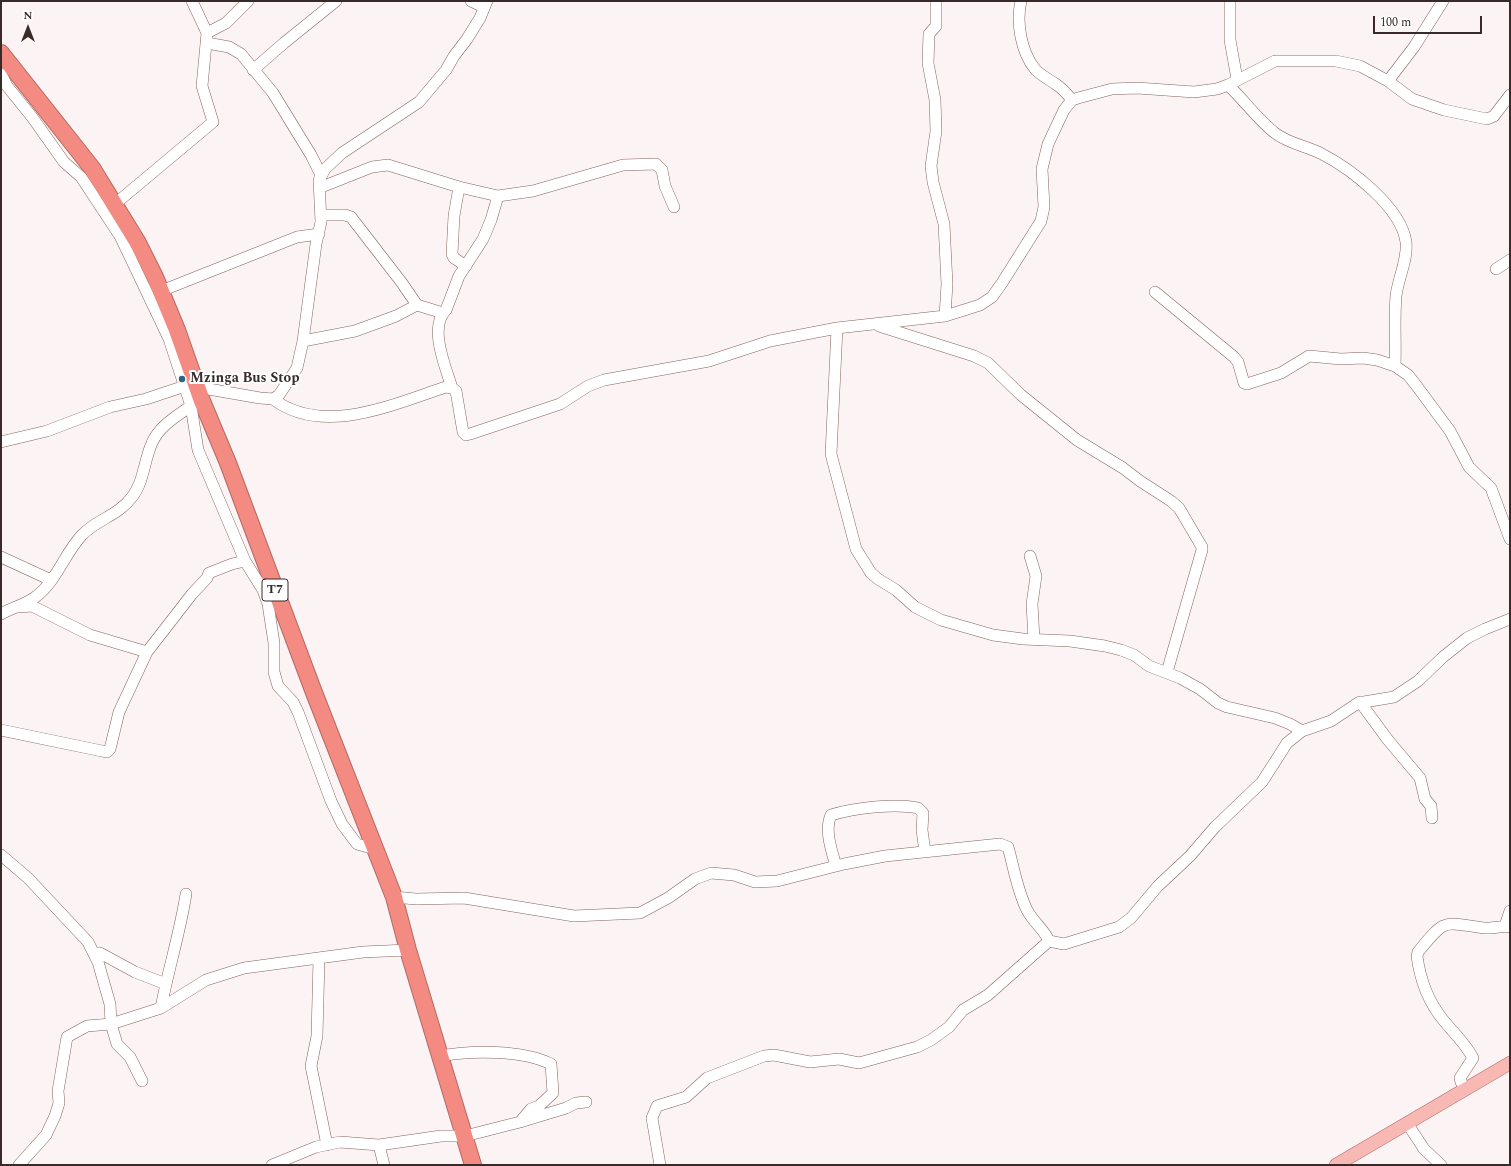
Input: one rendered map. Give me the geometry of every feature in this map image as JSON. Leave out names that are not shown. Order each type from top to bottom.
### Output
[{"type":"highway","name":"T7","points":[[1,53],[92,168],[138,243],[161,291],[177,330],[191,387],[228,462],[255,538],[374,849],[394,897],[408,950],[473,1165]]},
{"type":"main road","points":[[1336,1165],[1510,1063]]},
{"type":"street","points":[[115,204],[213,122],[202,86],[202,70],[207,38],[192,1]]},
{"type":"street","points":[[207,38],[248,1]]},
{"type":"street","points":[[253,70],[336,1]]},
{"type":"street","points":[[1,442],[47,431],[110,407],[191,387],[260,398],[273,399],[279,396],[297,368],[303,341],[316,244],[319,234],[321,215],[319,188],[321,175],[333,160],[342,153],[419,102],[446,70],[480,18],[486,4],[471,1]]},
{"type":"street","points":[[936,1],[936,26],[930,34],[928,63],[935,100],[936,131],[931,166],[933,182],[944,224],[946,284],[945,316]]},
{"type":"street","points":[[1021,1],[1019,29],[1030,60],[1035,69],[1062,88],[1072,100]]},
{"type":"street","points":[[1230,1],[1230,40],[1233,82],[1274,133],[1287,142],[1322,154],[1363,181],[1375,190],[1390,209],[1400,227],[1406,242],[1406,254],[1396,294],[1395,366]]},
{"type":"street","points":[[1388,81],[1414,47],[1443,1]]},
{"type":"street","points":[[207,38],[235,50],[273,94],[311,155],[321,175]]},
{"type":"street","points":[[498,196],[492,220],[483,239],[459,276],[446,310],[443,313],[439,329],[439,347],[452,388],[456,392],[463,432],[466,435],[560,404],[588,386],[604,380],[709,362],[770,342],[837,328],[875,325],[945,316],[980,305],[992,297],[1041,221],[1044,206],[1042,169],[1048,144],[1057,121],[1072,100],[1112,89],[1159,88],[1194,92],[1217,89],[1275,61],[1336,61],[1360,66],[1388,81],[1412,99],[1444,110],[1487,119],[1494,116],[1510,95]]},
{"type":"street","points":[[1,74],[7,86],[32,117],[64,162],[81,178],[120,236],[191,387],[191,406],[198,450],[245,561],[262,590],[268,604],[274,643],[274,672],[278,686],[292,702],[298,712],[342,824],[357,844],[374,849]]},
{"type":"street","points":[[319,188],[372,167],[388,165],[459,187],[498,196],[533,191],[623,166],[656,164],[662,170],[665,186],[674,207]]},
{"type":"street","points":[[459,187],[454,216],[452,254],[454,258],[466,266]]},
{"type":"street","points":[[321,215],[345,215],[351,217],[402,283],[417,305],[443,313]]},
{"type":"street","points":[[161,291],[296,237],[319,234]]},
{"type":"street","points":[[1496,269],[1510,260]]},
{"type":"street","points":[[1156,292],[1234,357],[1238,362],[1244,382],[1247,384],[1281,373],[1309,356],[1341,359],[1362,358],[1377,360],[1395,366],[1416,385],[1450,431],[1469,467],[1491,488],[1510,539]]},
{"type":"street","points":[[303,341],[355,331],[389,319],[417,305]]},
{"type":"street","points":[[875,325],[983,360],[1021,395],[1077,440],[1123,468],[1179,508],[1202,547],[1202,550],[1167,672]]},
{"type":"street","points":[[837,328],[831,454],[856,549],[865,564],[878,579],[896,590],[911,604],[923,612],[941,620],[993,635],[1105,646],[1134,655],[1149,666],[1167,672],[1200,689],[1223,705],[1275,718],[1302,731]]},
{"type":"street","points":[[273,399],[281,405],[303,414],[346,417],[381,409],[446,387],[452,388]]},
{"type":"street","points":[[1,614],[33,598],[58,572],[81,536],[90,528],[122,509],[133,496],[144,473],[153,439],[172,419],[191,406]]},
{"type":"street","points":[[1030,556],[1036,576],[1032,604],[1034,639]]},
{"type":"street","points":[[1,557],[51,580]]},
{"type":"street","points":[[1,730],[107,752],[110,749],[119,712],[148,652],[192,594],[207,578],[209,573],[232,564],[245,561]]},
{"type":"street","points":[[1,606],[12,608],[32,606],[90,635],[148,652]]},
{"type":"street","points":[[394,897],[416,899],[464,898],[574,916],[640,913],[668,898],[695,879],[711,873],[721,873],[763,882],[804,876],[836,866],[885,856],[981,847],[992,844],[1004,844],[1008,847],[1014,875],[1026,908],[1042,927],[1050,941],[1060,944],[1077,941],[1119,926],[1130,918],[1158,886],[1190,856],[1215,827],[1262,782],[1287,743],[1302,731],[1331,721],[1347,709],[1360,702],[1394,697],[1418,681],[1443,657],[1467,638],[1485,629],[1510,620]]},
{"type":"street","points":[[1360,702],[1388,740],[1420,778],[1425,799],[1430,806],[1432,818]]},
{"type":"street","points":[[836,866],[830,841],[829,819],[831,815],[852,810],[898,806],[918,808],[923,813],[922,830],[925,852]]},
{"type":"street","points":[[1,855],[28,878],[74,925],[95,953],[110,1004],[111,1024],[117,1044],[130,1057],[142,1081]]},
{"type":"street","points":[[161,1008],[179,935],[186,894]]},
{"type":"street","points":[[1466,1089],[1460,1082],[1460,1078],[1473,1058],[1454,1030],[1434,1008],[1423,983],[1417,956],[1418,952],[1437,929],[1443,925],[1452,923],[1491,928],[1508,926],[1510,911]]},
{"type":"street","points":[[660,1165],[652,1118],[657,1106],[686,1098],[707,1078],[764,1056],[774,1055],[810,1062],[839,1059],[859,1063],[917,1047],[949,1028],[963,1010],[988,995],[1050,941]]},
{"type":"street","points":[[19,1165],[46,1134],[55,1116],[59,1103],[58,1091],[67,1037],[87,1026],[111,1024],[161,1008],[206,980],[256,966],[319,960],[363,952],[408,950]]},
{"type":"street","points":[[95,953],[100,953],[135,972],[166,984]]},
{"type":"street","points":[[319,960],[317,1036],[311,1066],[328,1145]]},
{"type":"street","points":[[441,1056],[497,1052],[537,1058],[551,1064],[553,1093],[538,1106],[531,1109],[520,1122]]},
{"type":"street","points":[[272,1165],[310,1149],[347,1142],[379,1145],[441,1136],[464,1136],[520,1122],[566,1108],[576,1103],[586,1102]]},
{"type":"street","points":[[1407,1123],[1424,1148],[1441,1165]]},
{"type":"street","points":[[379,1145],[384,1165]]},
{"type":"place","name":"Mzinga Bus Stop","points":[[182,379]]}]
